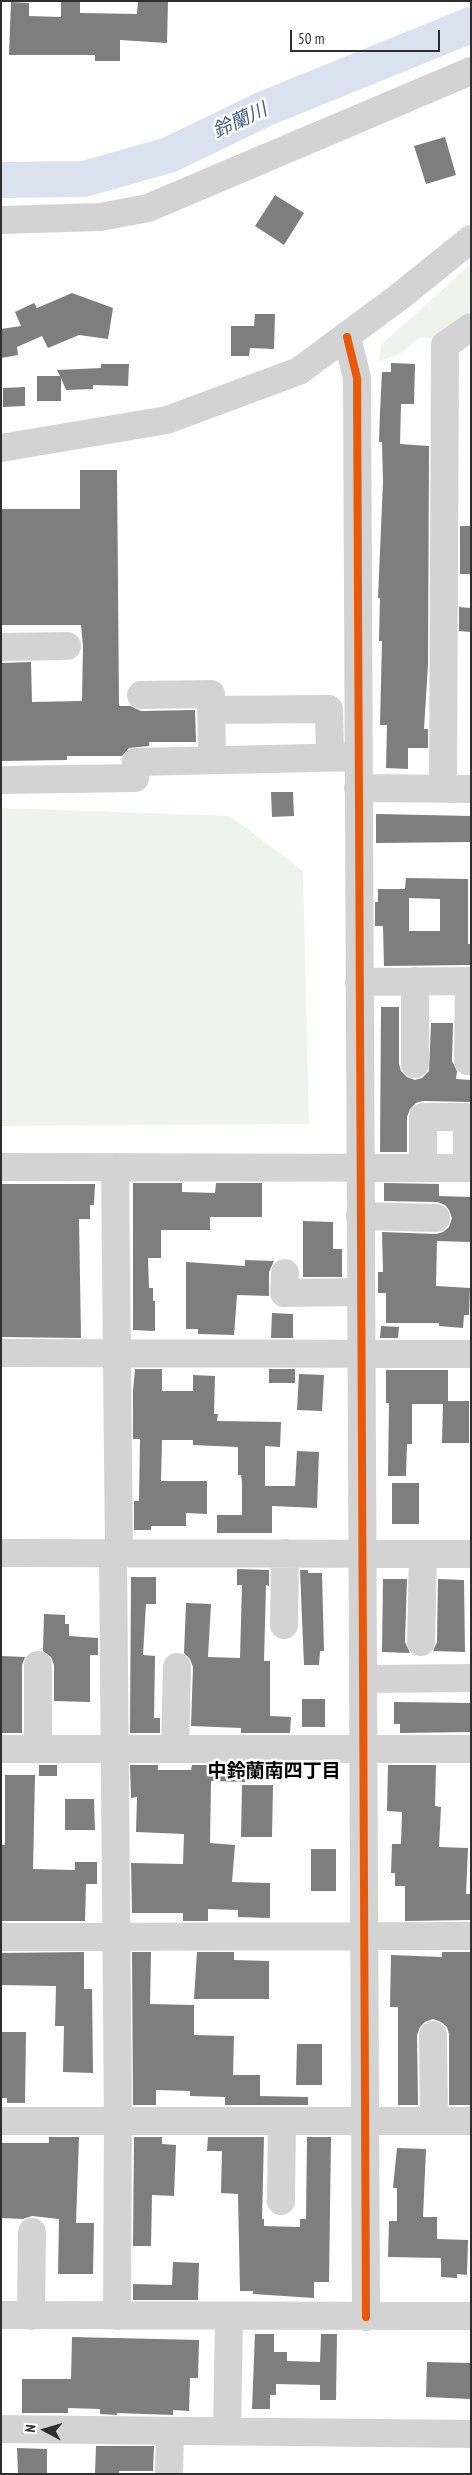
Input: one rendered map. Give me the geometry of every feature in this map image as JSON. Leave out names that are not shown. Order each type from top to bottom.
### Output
[{"type":"street","points":[[1,220],[100,217],[148,208],[471,71]]},
{"type":"street","points":[[1,448],[167,420],[299,371],[347,337],[471,239]]},
{"type":"street","points":[[443,788],[445,345],[471,328]]},
{"type":"street","points":[[347,337],[357,378],[366,2317]]},
{"type":"street","points":[[1,647],[67,646]]},
{"type":"street","points":[[141,695],[211,694],[212,759]]},
{"type":"street","points":[[211,710],[329,709],[330,757]]},
{"type":"street","points":[[1,780],[136,778],[136,762],[358,757]]},
{"type":"street","points":[[358,788],[471,789]]},
{"type":"street","points":[[415,981],[415,1064]]},
{"type":"street","points":[[359,982],[470,981],[468,1061]]},
{"type":"street","points":[[1,1167],[115,1167],[360,1168],[423,1168],[469,1168],[467,1117],[423,1117],[423,1168]]},
{"type":"street","points":[[115,1167],[116,1553],[114,1748],[118,2121],[117,2316]]},
{"type":"street","points":[[360,1216],[436,1218]]},
{"type":"street","points":[[285,1273],[284,1293],[361,1292]]},
{"type":"street","points":[[1,1353],[471,1354]]},
{"type":"street","points":[[1,1553],[471,1554]]},
{"type":"street","points":[[284,1625],[285,1553]]},
{"type":"street","points":[[422,1642],[423,1554]]},
{"type":"street","points":[[38,1665],[38,1748]]},
{"type":"street","points":[[175,1749],[177,1667]]},
{"type":"street","points":[[364,1680],[471,1678]]},
{"type":"street","points":[[1,1749],[114,1748],[364,1751],[471,1749]]},
{"type":"street","points":[[1,1937],[471,1936]]},
{"type":"street","points":[[433,2035],[434,2121]]},
{"type":"street","points":[[1,2120],[471,2121]]},
{"type":"street","points":[[281,2201],[282,2121]]},
{"type":"street","points":[[31,2316],[32,2232]]},
{"type":"street","points":[[1,2315],[229,2317],[471,2316]]},
{"type":"street","points":[[227,2431],[229,2317]]},
{"type":"street","points":[[1,2429],[471,2434]]},
{"type":"street","points":[[170,2431],[170,2474]]},
{"type":"shaded area","points":[[471,264],[471,310],[437,339],[421,337],[399,354],[379,361],[381,345]]},
{"type":"shaded area","points":[[1,808],[230,816],[303,871],[309,1124],[1,1126]]},
{"type":"building","points":[[61,1],[80,1],[80,13],[137,14],[138,1],[168,1],[167,43],[120,40],[120,61],[95,61],[95,55],[9,55],[11,2],[29,3],[29,16],[61,17]]},
{"type":"building","points":[[445,137],[456,175],[426,184],[414,146]]},
{"type":"building","points":[[275,195],[304,213],[284,245],[255,226]]},
{"type":"building","points":[[72,293],[113,308],[108,339],[79,335],[48,348],[42,336],[17,347],[18,355],[1,358],[1,329],[21,326],[15,312],[34,303],[37,308]]},
{"type":"building","points":[[255,314],[275,314],[274,349],[250,348],[249,356],[231,356],[231,326],[254,326]]},
{"type":"building","points":[[391,363],[415,364],[414,404],[401,404],[400,444],[429,446],[428,664],[424,729],[428,729],[428,748],[408,748],[408,769],[386,768],[387,725],[380,725],[382,641],[379,641],[380,598],[378,598],[383,482],[382,442],[379,442],[382,372],[391,372]]},
{"type":"building","points":[[101,364],[129,364],[128,386],[93,385],[93,389],[66,390],[61,378],[61,401],[37,401],[37,376],[60,376],[57,370],[101,368]]},
{"type":"building","points":[[25,387],[25,406],[3,407],[3,388]]},
{"type":"building","points":[[80,470],[117,470],[119,706],[130,706],[141,711],[195,710],[196,742],[149,742],[149,746],[129,748],[122,756],[67,756],[67,760],[1,761],[1,663],[31,662],[32,702],[82,701],[83,646],[81,625],[1,625],[1,509],[80,509]]},
{"type":"building","points":[[460,526],[471,526],[471,574],[460,574]]},
{"type":"building","points":[[459,607],[471,608],[471,632],[459,631]]},
{"type":"building","points":[[271,792],[293,792],[294,816],[272,817]]},
{"type":"building","points":[[376,814],[471,816],[471,842],[376,843]]},
{"type":"building","points":[[406,878],[468,879],[468,944],[471,944],[471,965],[384,966],[383,926],[375,926],[375,902],[378,902],[378,889],[405,889]],"holes":[[[409,898],[440,899],[440,931],[409,931]]]},
{"type":"building","points":[[381,1007],[399,1007],[399,1064],[401,1071],[407,1077],[415,1080],[422,1078],[429,1071],[431,1023],[453,1023],[452,1061],[457,1071],[456,1079],[471,1080],[471,1102],[423,1101],[416,1103],[410,1109],[407,1117],[407,1152],[380,1152]]},
{"type":"building","points":[[133,1183],[182,1183],[182,1192],[215,1193],[216,1183],[262,1183],[262,1217],[210,1217],[210,1230],[161,1230],[161,1258],[148,1258],[149,1288],[153,1288],[153,1301],[155,1301],[155,1331],[133,1330]]},
{"type":"building","points":[[384,1183],[439,1184],[439,1196],[471,1197],[471,1242],[437,1241],[436,1286],[470,1288],[469,1315],[464,1315],[463,1328],[439,1326],[439,1323],[386,1323],[386,1293],[378,1293],[378,1272],[383,1272],[382,1232],[436,1234],[443,1232],[449,1227],[452,1218],[445,1205],[437,1202],[384,1201]]},
{"type":"building","points":[[1,1184],[95,1184],[94,1205],[90,1205],[90,1219],[79,1219],[81,1338],[1,1337]]},
{"type":"building","points":[[303,1221],[333,1222],[333,1249],[342,1249],[342,1277],[303,1277]]},
{"type":"building","points":[[245,1260],[274,1261],[269,1272],[269,1296],[237,1295],[234,1335],[198,1334],[198,1329],[186,1329],[186,1262],[245,1266]]},
{"type":"building","points":[[272,1313],[293,1314],[293,1338],[271,1338]]},
{"type":"building","points":[[381,1326],[399,1327],[398,1338],[380,1338]]},
{"type":"building","points":[[135,1369],[162,1369],[162,1391],[193,1391],[193,1375],[215,1376],[214,1414],[218,1414],[217,1421],[281,1422],[280,1447],[265,1446],[265,1486],[295,1486],[297,1451],[319,1452],[317,1508],[272,1506],[272,1533],[217,1533],[217,1515],[242,1515],[242,1482],[241,1475],[238,1475],[238,1447],[193,1445],[193,1440],[162,1440],[161,1481],[207,1481],[207,1514],[186,1513],[186,1526],[151,1526],[151,1530],[134,1530],[134,1501],[139,1501],[140,1439],[133,1439]]},
{"type":"building","points":[[269,1369],[295,1369],[295,1383],[269,1383]]},
{"type":"building","points":[[386,1370],[448,1370],[448,1401],[469,1401],[469,1443],[442,1443],[443,1404],[412,1404],[412,1444],[407,1444],[406,1476],[388,1476],[389,1403],[386,1403]]},
{"type":"building","points":[[299,1374],[324,1375],[322,1411],[297,1410]]},
{"type":"building","points":[[392,1483],[419,1483],[419,1524],[392,1524]]},
{"type":"building","points":[[237,1569],[269,1570],[269,1586],[266,1585],[264,1661],[270,1661],[270,1716],[291,1717],[290,1733],[241,1733],[241,1728],[191,1726],[193,1667],[190,1659],[184,1653],[186,1603],[211,1604],[208,1657],[240,1658],[242,1585],[237,1585]]},
{"type":"building","points":[[300,1570],[308,1570],[308,1573],[322,1573],[324,1651],[320,1651],[319,1665],[304,1665]]},
{"type":"building","points":[[131,1577],[156,1577],[156,1604],[146,1604],[143,1655],[155,1656],[154,1718],[160,1718],[160,1733],[130,1733]]},
{"type":"building","points":[[383,1579],[407,1579],[405,1642],[410,1653],[382,1652]]},
{"type":"building","points":[[438,1579],[464,1580],[465,1652],[433,1651],[437,1642]]},
{"type":"building","points":[[44,1614],[65,1615],[65,1624],[69,1624],[69,1636],[98,1638],[98,1655],[90,1655],[90,1702],[54,1701],[54,1665],[51,1657],[43,1651]]},
{"type":"building","points":[[1,1656],[25,1657],[22,1665],[22,1733],[1,1733]]},
{"type":"building","points":[[302,1699],[325,1699],[325,1727],[302,1727]]},
{"type":"building","points":[[394,1702],[471,1703],[471,1732],[400,1733],[400,1724],[394,1724]]},
{"type":"building","points":[[39,1765],[57,1765],[57,1776],[39,1776]]},
{"type":"building","points":[[130,1765],[158,1765],[158,1770],[191,1770],[192,1765],[246,1765],[245,1782],[211,1781],[210,1843],[235,1845],[232,1882],[270,1883],[270,1918],[238,1917],[238,1910],[208,1909],[208,1921],[183,1921],[183,1913],[132,1913],[131,1863],[183,1864],[184,1834],[136,1832],[137,1797],[131,1798]]},
{"type":"building","points":[[388,1765],[436,1765],[435,1806],[441,1807],[439,1847],[468,1848],[466,1894],[471,1894],[471,1920],[405,1921],[405,1886],[395,1886],[395,1873],[391,1873],[392,1844],[401,1844],[402,1812],[387,1811]]},
{"type":"building","points":[[5,1775],[35,1775],[33,1869],[75,1870],[75,1862],[97,1862],[97,1884],[86,1884],[85,1921],[1,1921],[1,1845],[5,1845]]},
{"type":"building","points":[[242,1785],[273,1785],[272,1837],[241,1837]]},
{"type":"building","points":[[65,1799],[94,1799],[95,1830],[65,1830]]},
{"type":"building","points":[[311,1849],[336,1849],[336,1891],[311,1891]]},
{"type":"building","points":[[84,1952],[84,1989],[92,1989],[93,2073],[63,2072],[64,2026],[55,2026],[56,1986],[1,1985],[1,1953]]},
{"type":"building","points":[[132,1952],[151,1952],[150,2004],[194,2005],[194,2035],[234,2036],[233,2075],[260,2075],[260,2096],[308,2097],[308,2105],[225,2105],[225,2097],[190,2096],[190,2091],[156,2090],[156,2105],[133,2105]]},
{"type":"building","points":[[197,1952],[234,1952],[234,1960],[269,1961],[269,1999],[194,1999]]},
{"type":"building","points":[[442,1952],[471,1952],[471,2105],[449,2105],[449,2034],[447,2027],[433,2019],[425,2022],[420,2027],[417,2035],[418,2105],[398,2105],[398,2007],[390,2007],[391,1955],[442,1957]]},
{"type":"building","points":[[1,2032],[26,2032],[25,2103],[7,2103],[7,2098],[1,2098]]},
{"type":"building","points":[[297,2044],[322,2044],[322,2085],[296,2085]]},
{"type":"building","points":[[49,2137],[79,2137],[76,2223],[94,2223],[93,2274],[58,2274],[59,2219],[32,2216],[23,2219],[1,2218],[1,2143],[49,2143]]},
{"type":"building","points":[[134,2137],[162,2137],[162,2144],[176,2145],[174,2196],[152,2195],[151,2246],[133,2246]]},
{"type":"building","points":[[208,2137],[264,2137],[262,2219],[264,2219],[264,2226],[300,2227],[300,2219],[306,2219],[307,2137],[331,2137],[329,2282],[314,2282],[314,2298],[253,2294],[253,2291],[240,2291],[238,2194],[221,2193],[222,2151],[207,2151]]},
{"type":"building","points":[[397,2148],[426,2149],[423,2217],[437,2217],[437,2239],[468,2240],[467,2275],[457,2274],[457,2278],[441,2277],[441,2258],[388,2257],[389,2221],[397,2221],[397,2188],[393,2188]]},
{"type":"building","points":[[173,2262],[199,2263],[198,2300],[133,2300],[133,2284],[172,2285]]},
{"type":"building","points":[[255,2334],[274,2334],[274,2352],[287,2352],[287,2361],[320,2362],[321,2334],[337,2334],[336,2400],[320,2400],[320,2385],[276,2384],[276,2395],[270,2395],[270,2409],[252,2409]]},
{"type":"building","points":[[72,2337],[199,2340],[198,2378],[190,2378],[189,2411],[173,2410],[173,2415],[117,2413],[117,2415],[100,2414],[100,2409],[68,2408],[68,2413],[22,2413],[22,2379],[71,2379]]},
{"type":"building","points":[[427,2362],[471,2363],[471,2399],[426,2397]]},
{"type":"building","points":[[96,2446],[154,2446],[153,2471],[119,2471],[119,2474],[95,2474]]},
{"type":"building","points":[[17,2448],[47,2449],[47,2474],[18,2474]]},
{"type":"waterway","name":"鈴蘭川","points":[[1,180],[84,179],[169,155],[264,109],[471,25]]},
{"type":"cycle path","points":[[347,337],[357,378],[366,2317]]},
{"type":"district","name":"中鈴蘭南四丁目","points":[[274,1772]]}]
